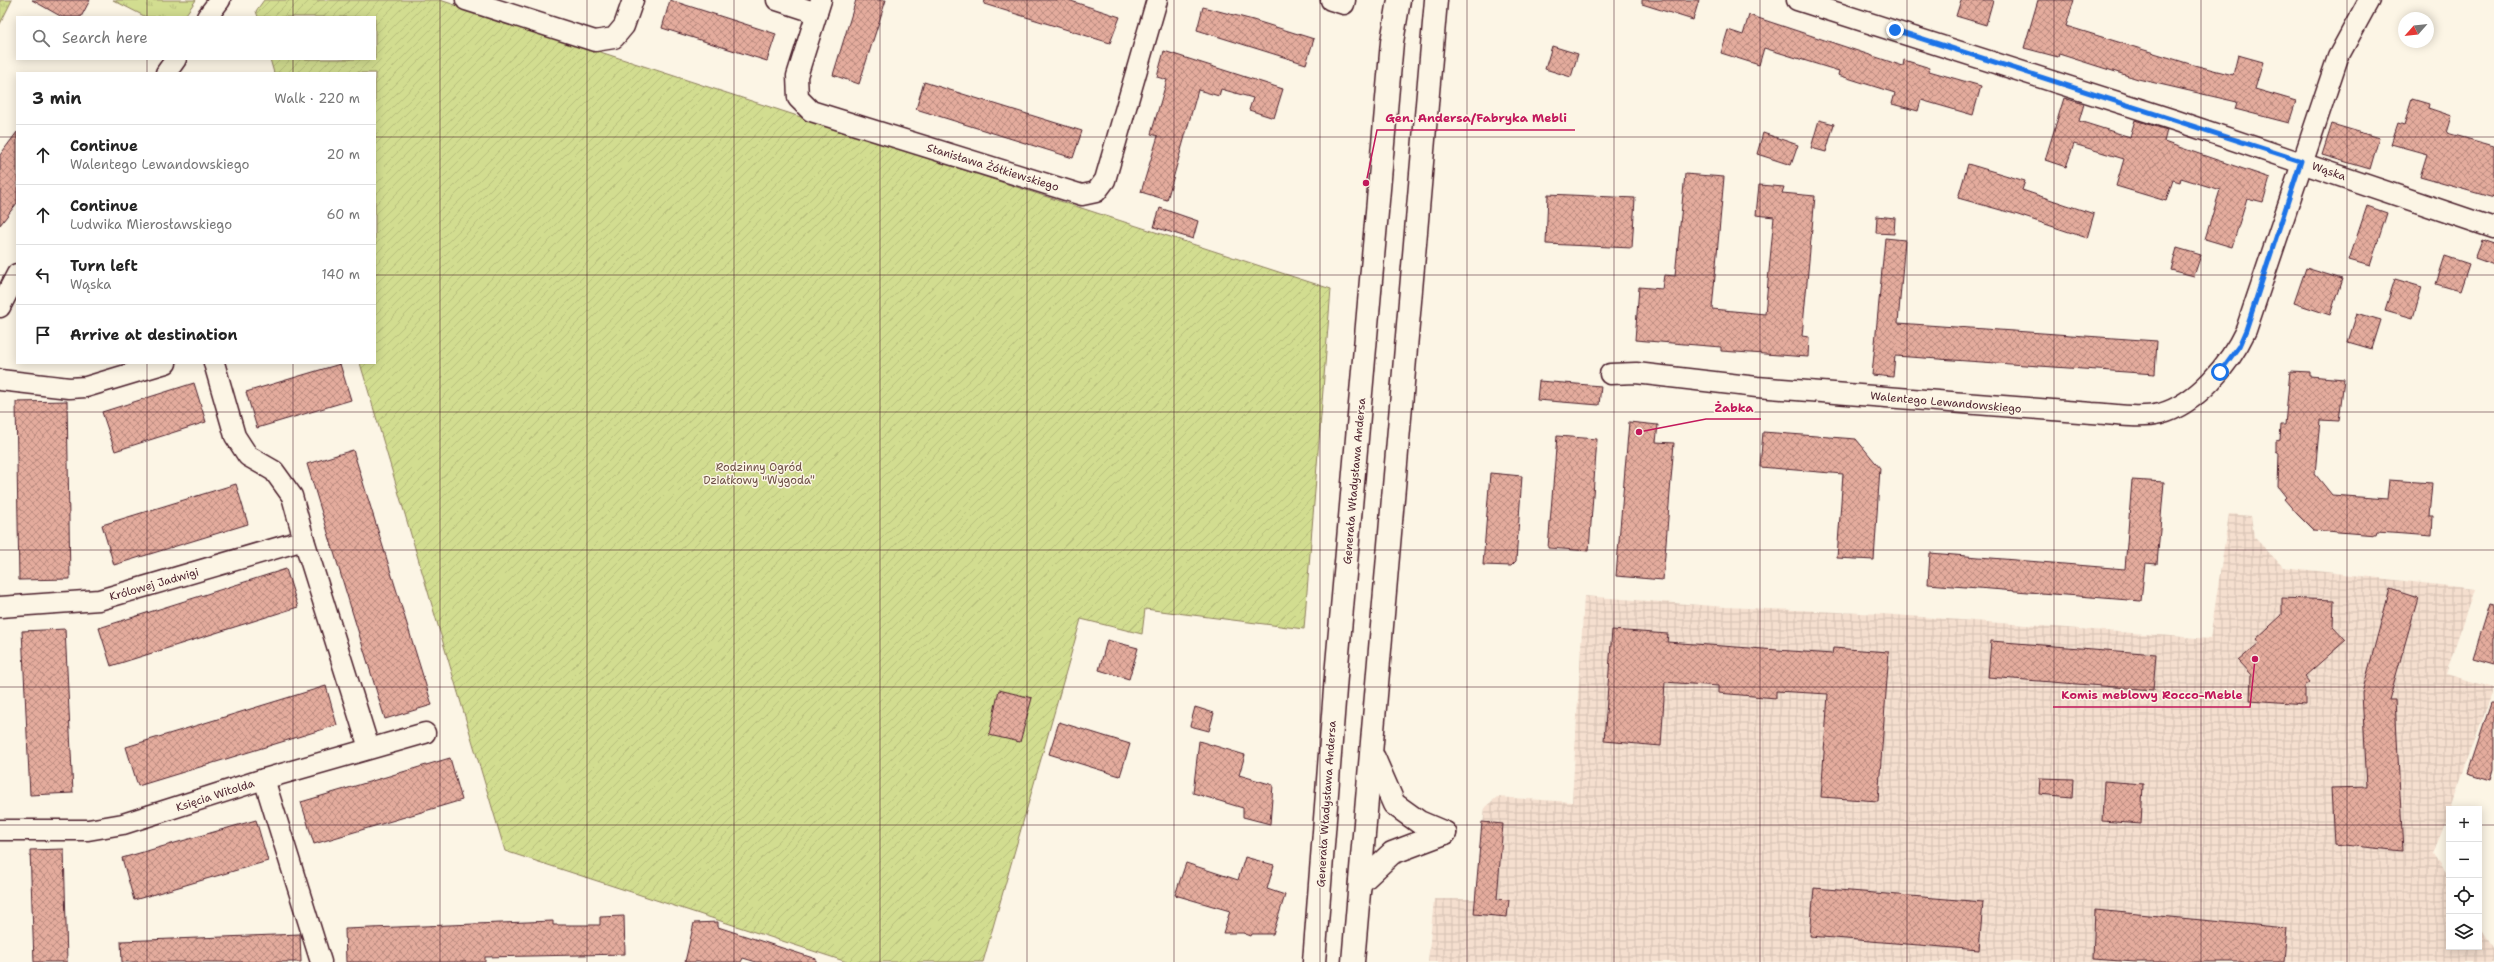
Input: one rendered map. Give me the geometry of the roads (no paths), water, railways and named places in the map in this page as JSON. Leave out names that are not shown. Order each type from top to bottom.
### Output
[{"type":"highway","points":[[1392,42],[1393,0]]},
{"type":"highway","name":"Generała Władysława Andersa","points":[[1314,962],[1336,676],[1392,42],[1399,0]]},
{"type":"highway","points":[[1353,962],[1436,0]]},
{"type":"highway","points":[[1360,883],[1392,853],[1445,833],[1420,822],[1394,804],[1386,789],[1372,753]]},
{"type":"street","points":[[208,16],[220,0]]},
{"type":"street","points":[[466,0],[595,41],[614,38],[624,26],[633,0]]},
{"type":"street","points":[[777,0],[819,6]]},
{"type":"street","name":"Stanisława Żółkiewskiego","points":[[819,6],[797,76],[798,98],[811,110],[1082,194],[1096,192],[1105,180],[1157,0]]},
{"type":"street","points":[[1331,0],[1344,4],[1345,0]]},
{"type":"street","name":"Wąska","points":[[1797,0],[2301,161],[2494,228]]},
{"type":"street","name":"Walentego Lewandowskiego","points":[[1610,374],[1636,373],[1757,387],[2092,413],[2144,416],[2171,410],[2200,390],[2220,372],[2239,346],[2246,330],[2301,161],[2338,57],[2369,0]]},
{"type":"street","points":[[167,72],[175,60]]},
{"type":"street","points":[[0,307],[16,276]]},
{"type":"street","points":[[0,380],[69,388],[80,387],[162,364]]},
{"type":"street","points":[[214,364],[235,436],[248,456],[274,471],[284,481],[292,496],[304,540],[369,748]]},
{"type":"street","name":"Królowej Jadwigi","points":[[0,607],[99,600],[304,540]]},
{"type":"street","name":"Księcia Witolda","points":[[0,830],[88,830],[123,824],[264,779],[425,733]]},
{"type":"street","points":[[264,779],[321,962]]},
{"type":"place","name":"Gen. Andersa/Fabryka Mebli","points":[[1366,183]]},
{"type":"place","name":"Żabka","points":[[1639,432]]},
{"type":"place","name":"Komis meblowy Rocco-Meble","points":[[2255,659]]},
{"type":"park label","name":"Rodzinny Ogród Działkowy \"Wygoda\"","points":[[759,473]]}]
